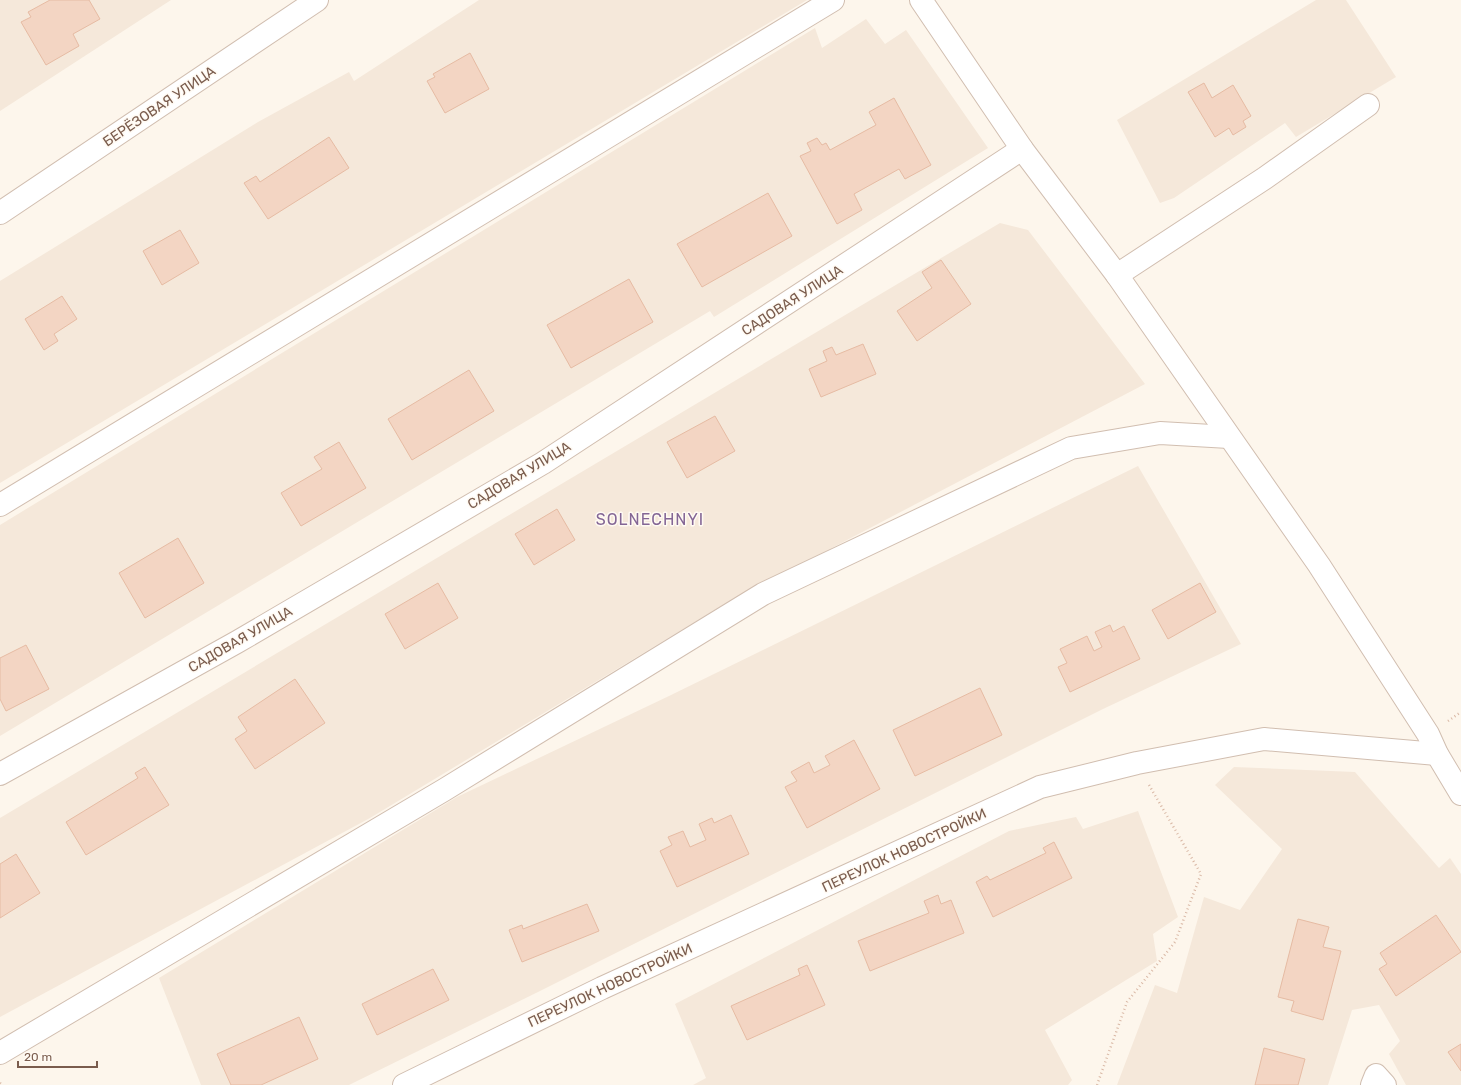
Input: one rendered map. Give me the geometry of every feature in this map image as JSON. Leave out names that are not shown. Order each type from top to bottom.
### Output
[{"type":"street","name":"БЕРЁЗОВАЯ УЛИЦА","points":[[0,213],[317,0]]},
{"type":"street","points":[[0,505],[833,0]]},
{"type":"street","points":[[921,0],[1022,149],[1117,275],[1319,565],[1428,734],[1437,754],[1461,794]]},
{"type":"street","points":[[1117,275],[1265,178],[1368,105]]},
{"type":"street","name":"САДОВАЯ УЛИЦА","points":[[0,774],[237,642],[543,463],[1022,149]]},
{"type":"street","points":[[0,1053],[437,794],[763,594],[1071,448],[1160,433],[1229,437]]},
{"type":"street","name":"ПЕРЕУЛОК НОВОСТРОЙКИ","points":[[404,1085],[602,988],[1040,787],[1137,763],[1264,739],[1437,754]]},
{"type":"street","points":[[1372,1085],[1376,1075],[1385,1085]]},
{"type":"path","points":[[1097,1085],[1127,1002],[1174,942],[1202,874],[1137,763]]},
{"type":"shaded area","points":[[0,0],[171,0],[0,111]]},
{"type":"shaded area","points":[[479,0],[807,0],[0,483],[0,281],[258,122],[349,72],[354,81]]},
{"type":"shaded area","points":[[1316,0],[1346,0],[1396,77],[1296,137],[1285,123],[1174,198],[1160,203],[1117,120]]},
{"type":"shaded area","points":[[866,19],[885,44],[906,30],[988,148],[714,317],[710,311],[0,736],[0,525],[815,28],[822,48]]},
{"type":"shaded area","points":[[1000,223],[1028,230],[1145,384],[723,605],[370,818],[0,1017],[0,818]]},
{"type":"shaded area","points":[[1138,466],[1241,644],[1103,709],[349,1085],[201,1085],[159,978],[457,797],[669,696]]},
{"type":"shaded area","points":[[1234,767],[1355,772],[1439,868],[1450,858],[1461,874],[1461,1085],[1406,1085],[1389,1054],[1400,1041],[1379,1005],[1352,1010],[1328,1085],[1117,1085],[1155,985],[1177,993],[1204,897],[1240,910],[1282,849],[1215,785]]},
{"type":"shaded area","points":[[1138,811],[1178,917],[1153,934],[1157,961],[1045,1030],[1072,1080],[1068,1085],[693,1085],[706,1078],[675,1004],[1009,831],[1076,817],[1083,829]]},
{"type":"building","points":[[50,0],[89,0],[100,19],[73,34],[79,46],[46,65],[21,22],[31,17],[28,12]]},
{"type":"building","points":[[470,53],[489,89],[445,113],[427,81],[435,77],[433,74]]},
{"type":"building","points":[[1204,83],[1212,98],[1233,85],[1251,116],[1243,121],[1246,127],[1233,135],[1229,128],[1215,137],[1188,92]]},
{"type":"building","points":[[894,98],[931,165],[905,179],[899,169],[854,194],[862,210],[837,224],[800,156],[811,151],[807,143],[817,138],[822,145],[826,143],[830,150],[876,125],[869,112]]},
{"type":"building","points":[[329,137],[349,168],[268,219],[244,183],[256,176],[260,182]]},
{"type":"building","points":[[768,193],[792,236],[702,287],[677,244]]},
{"type":"building","points":[[180,230],[199,263],[162,285],[143,251]]},
{"type":"building","points":[[941,260],[971,304],[917,341],[897,311],[932,288],[922,272]]},
{"type":"building","points":[[629,279],[653,322],[571,368],[547,325]]},
{"type":"building","points":[[62,296],[77,319],[54,334],[58,341],[44,350],[25,319]]},
{"type":"building","points":[[863,344],[876,374],[821,397],[809,369],[827,361],[823,351],[832,347],[836,355]]},
{"type":"building","points":[[469,370],[494,411],[412,460],[388,419]]},
{"type":"building","points":[[715,416],[735,451],[687,478],[667,442]]},
{"type":"building","points":[[339,442],[366,488],[301,526],[281,493],[322,469],[314,457]]},
{"type":"building","points":[[557,509],[575,540],[534,565],[515,534]]},
{"type":"building","points":[[178,538],[204,583],[145,618],[119,573]]},
{"type":"building","points":[[438,583],[458,618],[405,649],[385,614]]},
{"type":"building","points":[[1200,583],[1216,612],[1168,639],[1152,610]]},
{"type":"building","points":[[1110,625],[1113,632],[1124,626],[1140,659],[1070,692],[1058,667],[1067,663],[1060,649],[1087,636],[1094,651],[1102,647],[1095,632]]},
{"type":"building","points":[[26,645],[49,689],[6,711],[0,699],[0,658]]},
{"type":"building","points":[[295,679],[325,723],[255,769],[235,739],[247,731],[238,717]]},
{"type":"building","points":[[980,688],[1002,735],[915,776],[893,730]]},
{"type":"building","points":[[854,740],[880,789],[807,828],[785,787],[797,781],[791,772],[809,762],[814,773],[830,765],[825,756]]},
{"type":"building","points":[[145,767],[169,805],[86,855],[66,822],[138,778],[135,773]]},
{"type":"building","points":[[731,815],[749,854],[677,887],[660,851],[672,845],[668,837],[683,831],[690,847],[706,840],[699,824],[712,818],[714,823]]},
{"type":"building","points":[[1054,842],[1072,878],[993,917],[976,882],[987,876],[990,880],[1046,853],[1043,848]]},
{"type":"building","points":[[16,854],[40,893],[0,918],[0,864]]},
{"type":"building","points":[[938,895],[941,904],[951,900],[964,933],[870,971],[858,941],[929,913],[924,901]]},
{"type":"building","points":[[587,904],[599,931],[522,962],[509,930],[522,925],[523,929]]},
{"type":"building","points":[[1436,915],[1461,952],[1396,996],[1379,969],[1387,964],[1380,953]]},
{"type":"building","points":[[1298,919],[1329,927],[1323,947],[1341,951],[1323,1020],[1291,1011],[1294,1001],[1278,997]]},
{"type":"building","points":[[807,965],[825,1005],[747,1040],[731,1006],[800,975],[798,969]]},
{"type":"building","points":[[433,969],[449,1000],[377,1035],[362,1004]]},
{"type":"building","points":[[299,1017],[318,1059],[261,1085],[231,1085],[217,1054]]},
{"type":"building","points":[[1461,1044],[1461,1071],[1448,1052]]},
{"type":"building","points":[[1264,1048],[1305,1059],[1298,1085],[1255,1085]]},
{"type":"district","name":"SOLNECHNYI","points":[[650,519]]}]
